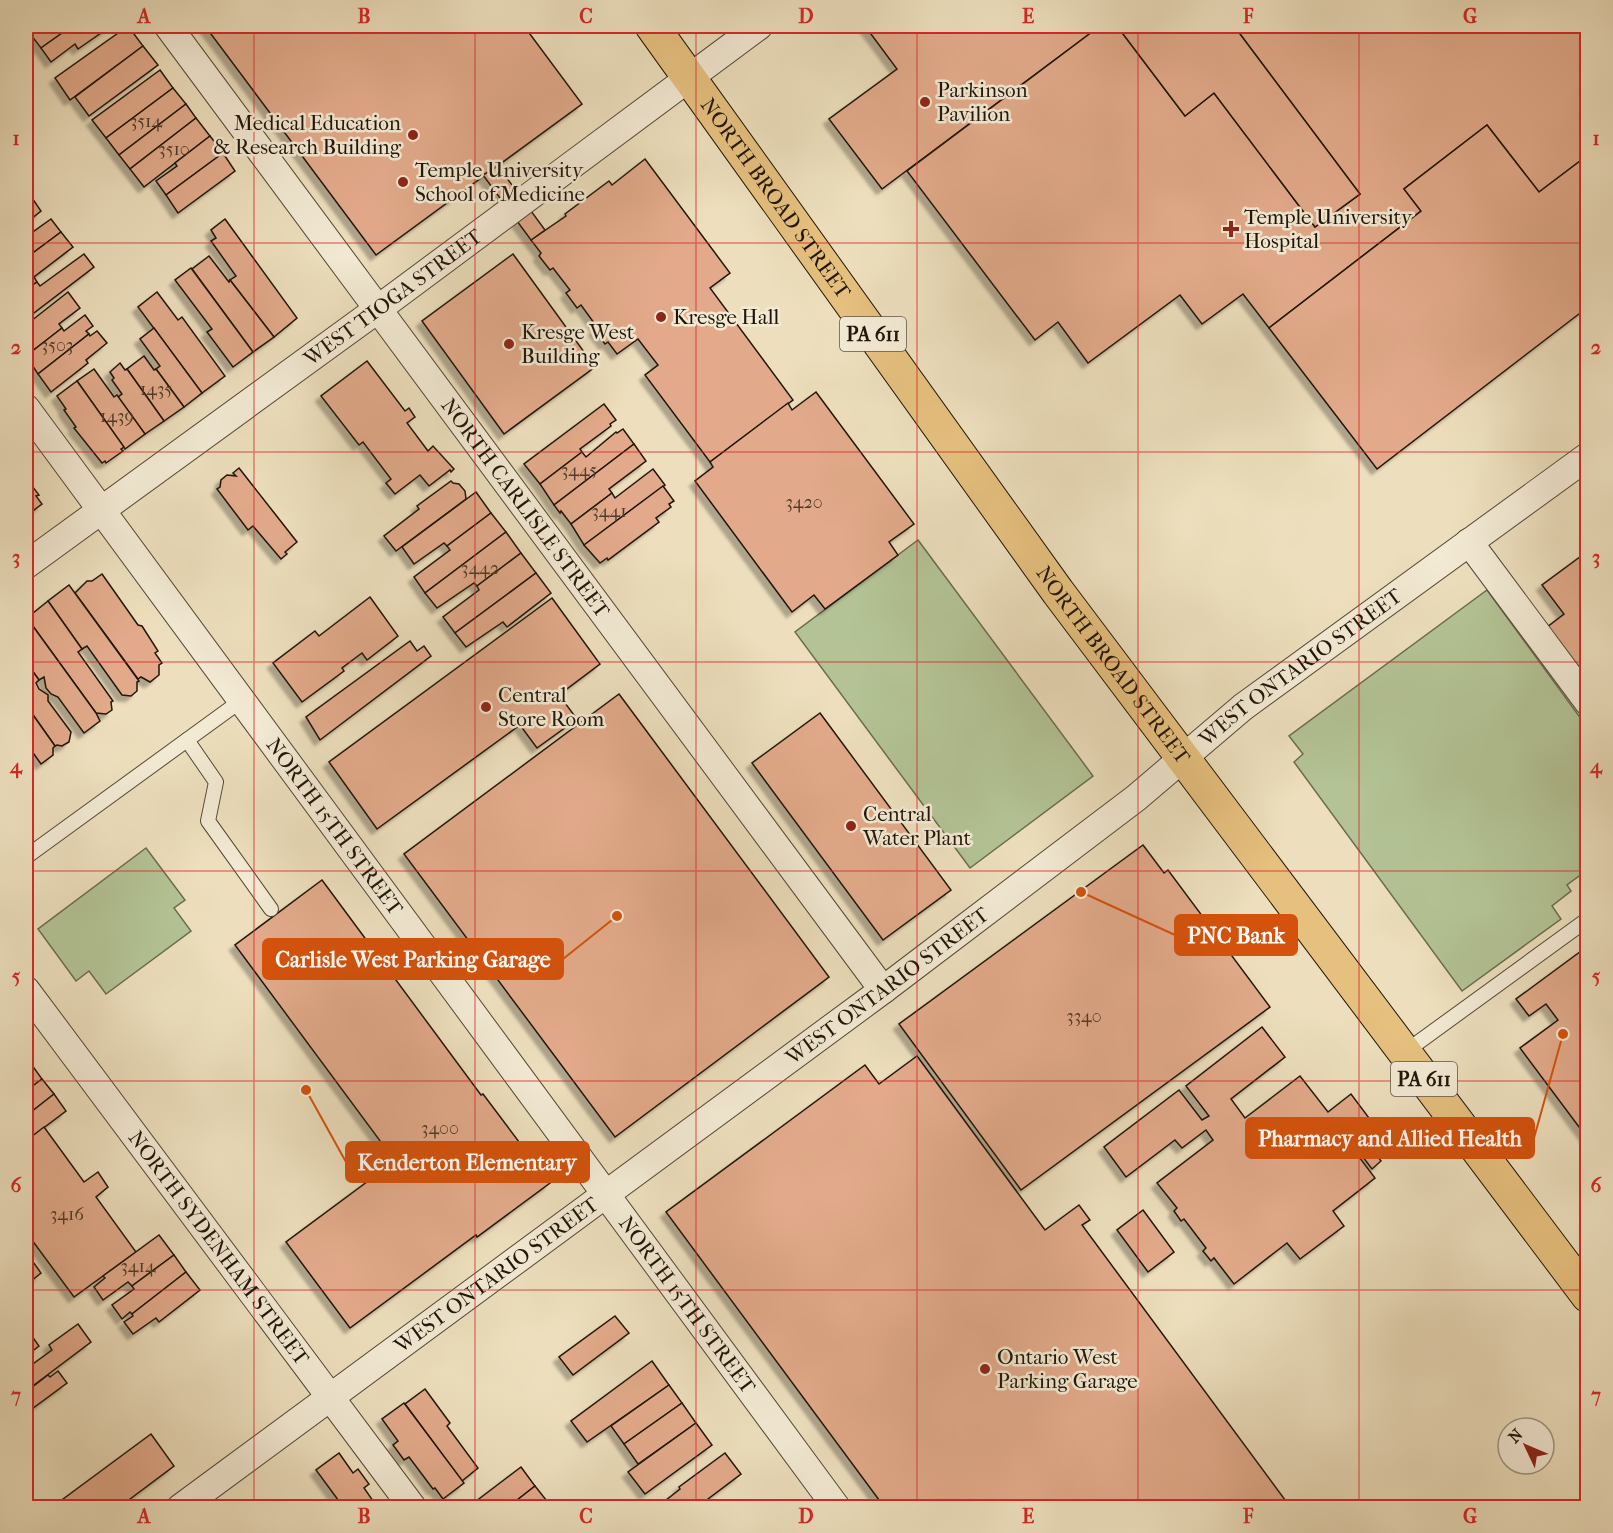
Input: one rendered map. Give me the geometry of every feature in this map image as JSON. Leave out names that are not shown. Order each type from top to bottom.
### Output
[{"type":"main road","name":"NORTH BROAD STREET","points":[[652,26],[1058,592],[1587,1296]]},
{"type":"street","name":"NORTH CARLISLE STREET","points":[[168,26],[883,990]]},
{"type":"street","name":"WEST TIOGA STREET","points":[[26,565],[378,309],[688,76],[759,26]]},
{"type":"street","name":"NORTH 15TH STREET","points":[[26,408],[837,1508]]},
{"type":"street","name":"WEST ONTARIO STREET","points":[[180,1508],[883,990],[1137,798],[1243,707],[1587,456]]},
{"type":"street","points":[[1469,542],[1587,702]]},
{"type":"street","name":"NORTH SYDENHAM STREET","points":[[26,990],[413,1508]]},
{"type":"lane","points":[[26,857],[242,700]]},
{"type":"lane","points":[[187,740],[216,782],[208,821],[272,909]]},
{"type":"lane","points":[[1404,1053],[1587,919]]},
{"type":"green space","points":[[918,540],[1093,776],[970,868],[795,632]]},
{"type":"green space","points":[[1487,590],[1587,727],[1587,870],[1567,885],[1571,891],[1552,906],[1561,919],[1462,991],[1294,762],[1303,754],[1289,736]]},
{"type":"green space","points":[[146,848],[185,900],[174,908],[191,931],[106,994],[89,971],[76,981],[38,929]]},
{"type":"building","points":[[43,26],[72,26],[41,48],[31,35]]},
{"type":"building","points":[[72,26],[111,26],[78,49],[75,44],[51,62],[41,48]]},
{"type":"building","points":[[128,26],[143,46],[70,100],[55,78]]},
{"type":"building","name":"Temple University School of Medicine","points":[[205,26],[524,26],[582,104],[376,255]]},
{"type":"building","name":"Parkinson Pavilion","points":[[865,26],[1100,26],[882,189],[829,119],[897,69]]},
{"type":"building","points":[[1100,26],[1117,26],[1185,116],[1214,93],[1315,227],[1360,194],[1234,26],[1588,26],[1588,155],[1539,192],[1487,125],[1404,189],[1421,211],[1269,328],[1243,294],[1202,324],[1180,295],[1088,363],[1058,322],[1035,340],[907,171]]},
{"type":"building","points":[[1117,26],[1234,26],[1360,194],[1315,227],[1214,93],[1185,116]]},
{"type":"building","points":[[143,46],[158,65],[89,116],[75,97]]},
{"type":"building","points":[[160,70],[173,88],[106,138],[92,120]]},
{"type":"building","points":[[173,88],[186,104],[119,155],[106,138]]},
{"type":"building","points":[[186,104],[196,118],[130,169],[119,155]]},
{"type":"building","points":[[196,118],[210,136],[144,187],[130,169]]},
{"type":"building","points":[[1487,125],[1539,192],[1588,155],[1588,307],[1377,469],[1269,328],[1421,211],[1404,189]]},
{"type":"building","points":[[210,136],[223,153],[166,195],[156,181],[177,166],[175,163]]},
{"type":"building","points":[[223,153],[235,171],[178,213],[166,195]]},
{"type":"building","name":"Kresge Hall","points":[[645,159],[730,273],[710,288],[793,400],[710,462],[645,375],[658,365],[638,339],[617,354],[608,342],[605,344],[594,330],[597,327],[581,305],[577,308],[566,293],[570,290],[553,268],[550,270],[539,256],[541,253],[531,240],[566,216],[565,214],[609,181],[612,185]]},
{"type":"building","points":[[498,166],[545,230],[531,240],[483,175]]},
{"type":"building","points":[[30,195],[41,211],[26,223],[26,198]]},
{"type":"building","points":[[51,219],[61,232],[26,258],[26,237]]},
{"type":"building","points":[[225,219],[297,318],[274,337],[230,280],[236,276],[211,241],[216,238],[211,230]]},
{"type":"building","points":[[61,232],[73,247],[34,277],[37,282],[26,290],[26,258]]},
{"type":"building","points":[[84,254],[94,267],[26,319],[26,290],[37,282],[40,286]]},
{"type":"building","name":"Kresge West Building","points":[[513,254],[595,367],[504,434],[422,321]]},
{"type":"building","points":[[209,256],[274,337],[253,352],[192,269]]},
{"type":"building","points":[[191,268],[253,352],[233,367],[207,332],[212,329],[175,280]]},
{"type":"building","points":[[68,292],[80,308],[59,324],[62,328],[26,356],[26,325]]},
{"type":"building","points":[[157,292],[178,320],[182,317],[225,376],[202,393],[138,307]]},
{"type":"building","points":[[85,315],[93,326],[86,331],[89,334],[38,374],[26,356],[62,328],[64,331]]},
{"type":"building","points":[[154,328],[202,393],[184,407],[156,369],[160,366],[140,339]]},
{"type":"building","points":[[97,331],[107,343],[86,360],[88,363],[51,392],[38,374],[89,334],[90,336]]},
{"type":"building","points":[[144,356],[184,407],[164,421],[127,369]]},
{"type":"building","points":[[367,361],[405,411],[409,408],[415,417],[407,423],[428,451],[433,446],[454,469],[429,486],[420,475],[395,494],[386,483],[391,479],[363,442],[359,445],[321,396]]},
{"type":"building","points":[[120,363],[125,370],[127,369],[164,421],[145,434],[118,397],[122,394],[112,380],[114,378],[110,372]]},
{"type":"building","points":[[94,369],[114,397],[117,395],[145,434],[125,449],[77,381]]},
{"type":"building","points":[[77,381],[124,447],[121,449],[123,451],[106,463],[105,461],[102,463],[74,428],[76,427],[57,396]]},
{"type":"building","points":[[816,392],[914,524],[889,542],[898,555],[825,609],[814,595],[792,612],[695,481],[713,467],[710,462],[788,403],[792,410]]},
{"type":"building","points":[[604,404],[616,420],[580,449],[582,452],[540,484],[524,464]]},
{"type":"building","points":[[623,429],[634,444],[554,505],[540,484],[582,452],[586,457],[616,432]]},
{"type":"building","points":[[634,444],[646,461],[609,489],[612,493],[571,524],[554,505]]},
{"type":"building","points":[[239,468],[297,542],[285,552],[287,554],[281,559],[253,526],[248,530],[217,489],[220,487],[221,480],[227,475],[236,476],[233,473]]},
{"type":"building","points":[[653,469],[665,485],[584,545],[571,524],[612,493],[615,498]]},
{"type":"building","points":[[26,478],[39,495],[36,496],[42,504],[26,516]]},
{"type":"building","points":[[451,481],[459,484],[465,491],[466,499],[396,551],[384,536],[419,509],[417,506]]},
{"type":"building","points":[[663,486],[674,501],[669,504],[671,507],[656,518],[659,522],[608,560],[607,558],[600,563],[584,545]]},
{"type":"building","points":[[476,492],[491,513],[447,546],[444,543],[414,564],[402,547]]},
{"type":"building","points":[[491,513],[506,532],[425,593],[414,577],[450,550],[447,546]]},
{"type":"building","points":[[506,532],[521,553],[477,586],[474,583],[437,608],[425,593]]},
{"type":"building","points":[[1588,551],[1588,692],[1542,631],[1564,614],[1542,585]]},
{"type":"building","points":[[521,553],[536,573],[455,633],[443,617],[479,590],[477,586]]},
{"type":"building","points":[[536,573],[551,593],[507,627],[503,622],[466,647],[455,633]]},
{"type":"building","points":[[102,574],[158,651],[155,653],[162,663],[159,665],[159,675],[150,682],[141,677],[138,679],[75,593],[87,581],[92,581]]},
{"type":"building","points":[[69,585],[139,681],[137,691],[131,696],[122,695],[87,646],[82,649],[48,601]]},
{"type":"building","points":[[370,597],[398,636],[367,660],[362,653],[342,668],[344,671],[302,702],[273,663],[315,631],[319,636]]},
{"type":"building","name":"Central Store Room","points":[[552,598],[600,664],[559,695],[577,719],[537,748],[520,725],[377,829],[329,762]]},
{"type":"building","points":[[48,601],[82,649],[78,652],[113,701],[111,702],[112,710],[106,714],[96,713],[27,618]]},
{"type":"building","points":[[27,618],[100,721],[84,733],[58,697],[46,688],[44,677],[39,680],[26,662]]},
{"type":"building","points":[[410,641],[417,651],[424,646],[431,656],[320,740],[306,717]]},
{"type":"building","points":[[26,662],[39,680],[36,683],[39,689],[48,695],[48,701],[71,732],[69,742],[62,746],[55,746],[26,705]]},
{"type":"building","points":[[619,694],[829,977],[615,1137],[404,854]]},
{"type":"building","points":[[26,705],[55,746],[53,755],[41,764],[26,743]]},
{"type":"building","name":"Central Water Plant","points":[[820,713],[951,890],[883,940],[752,763]]},
{"type":"building","points":[[1143,845],[1164,873],[1168,870],[1270,1007],[1021,1190],[899,1024]]},
{"type":"building","points":[[322,880],[481,1095],[483,1094],[550,1183],[350,1328],[286,1242],[395,1161],[235,945]]},
{"type":"building","points":[[1588,946],[1588,1139],[1520,1048],[1558,1020],[1546,1004],[1529,1016],[1516,999]]},
{"type":"building","points":[[1262,1027],[1285,1057],[1231,1099],[1245,1118],[1300,1076],[1328,1112],[1351,1094],[1375,1126],[1362,1136],[1381,1161],[1372,1169],[1353,1144],[1350,1145],[1375,1178],[1333,1211],[1344,1226],[1300,1259],[1287,1243],[1234,1284],[1214,1258],[1211,1261],[1203,1251],[1206,1248],[1184,1219],[1181,1221],[1174,1211],[1177,1208],[1157,1183],[1213,1140],[1206,1130],[1182,1148],[1175,1140],[1126,1177],[1104,1147],[1179,1090],[1202,1120],[1209,1116],[1186,1086]]},
{"type":"building","name":"Ontario West Parking Garage","points":[[917,1056],[1045,1230],[1079,1205],[1090,1220],[1082,1225],[1291,1508],[885,1508],[666,1212],[865,1065],[879,1084]]},
{"type":"building","points":[[29,1061],[42,1079],[26,1091],[26,1064]]},
{"type":"building","points":[[42,1079],[54,1094],[26,1116],[26,1091]]},
{"type":"building","points":[[54,1094],[66,1111],[26,1141],[26,1116]]},
{"type":"building","points":[[44,1127],[84,1182],[98,1172],[108,1187],[96,1197],[136,1252],[74,1297],[26,1232],[26,1141]]},
{"type":"building","points":[[1143,1210],[1174,1252],[1148,1272],[1117,1230]]},
{"type":"building","points":[[159,1235],[174,1255],[132,1286],[128,1282],[103,1300],[94,1287],[105,1278],[103,1276]]},
{"type":"building","points":[[26,1252],[41,1273],[26,1285]]},
{"type":"building","points":[[174,1255],[186,1272],[132,1314],[130,1312],[122,1319],[112,1305],[134,1289],[132,1286]]},
{"type":"building","points":[[186,1272],[200,1290],[159,1322],[156,1318],[133,1334],[124,1322]]},
{"type":"building","points":[[615,1316],[629,1333],[573,1375],[559,1357]]},
{"type":"building","points":[[78,1324],[91,1342],[26,1391],[26,1369],[52,1350],[49,1345]]},
{"type":"building","points":[[29,1332],[39,1346],[26,1356],[26,1335]]},
{"type":"building","points":[[652,1361],[669,1385],[587,1442],[571,1421]]},
{"type":"building","points":[[58,1371],[67,1383],[28,1412],[30,1415],[26,1418],[26,1392],[48,1375],[50,1377]]},
{"type":"building","points":[[669,1385],[682,1403],[624,1444],[611,1426]]},
{"type":"building","points":[[425,1389],[450,1423],[447,1426],[478,1468],[462,1481],[405,1404]]},
{"type":"building","points":[[404,1403],[464,1483],[443,1499],[409,1457],[404,1460],[393,1445],[398,1441],[382,1419]]},
{"type":"building","points":[[682,1403],[696,1423],[638,1464],[624,1444]]},
{"type":"building","points":[[696,1423],[712,1445],[645,1494],[628,1472]]},
{"type":"building","points":[[151,1434],[174,1466],[118,1508],[51,1508]]},
{"type":"building","points":[[339,1453],[353,1473],[358,1469],[369,1484],[364,1488],[378,1508],[344,1508],[316,1470]]},
{"type":"building","points":[[725,1453],[741,1474],[696,1508],[656,1508],[680,1489],[679,1487]]},
{"type":"building","points":[[521,1467],[535,1486],[507,1508],[467,1508]]},
{"type":"building","points":[[535,1486],[547,1501],[538,1508],[507,1508]]},
{"type":"building","points":[[767,1500],[773,1508],[757,1508]]},
{"type":"place","name":"Parkinson Pavilion","points":[[925,102]]},
{"type":"place","name":"Medical Education & Research Building","points":[[413,135]]},
{"type":"place","name":"Temple University School of Medicine","points":[[403,182]]},
{"type":"place","name":"Temple University Hospital","points":[[1231,229]]},
{"type":"place","name":"Kresge Hall","points":[[661,317]]},
{"type":"place","name":"Kresge West Building","points":[[509,344]]},
{"type":"place","name":"Central Store Room","points":[[486,707]]},
{"type":"place","name":"Central Water Plant","points":[[851,826]]},
{"type":"place","name":"PNC Bank","points":[[1081,892]]},
{"type":"place","name":"Carlisle West Parking Garage","points":[[617,916]]},
{"type":"place","name":"Pharmacy and Allied Health","points":[[1563,1034]]},
{"type":"place","name":"Kenderton Elementary","points":[[306,1090]]},
{"type":"place","name":"Ontario West Parking Garage","points":[[985,1369]]}]
